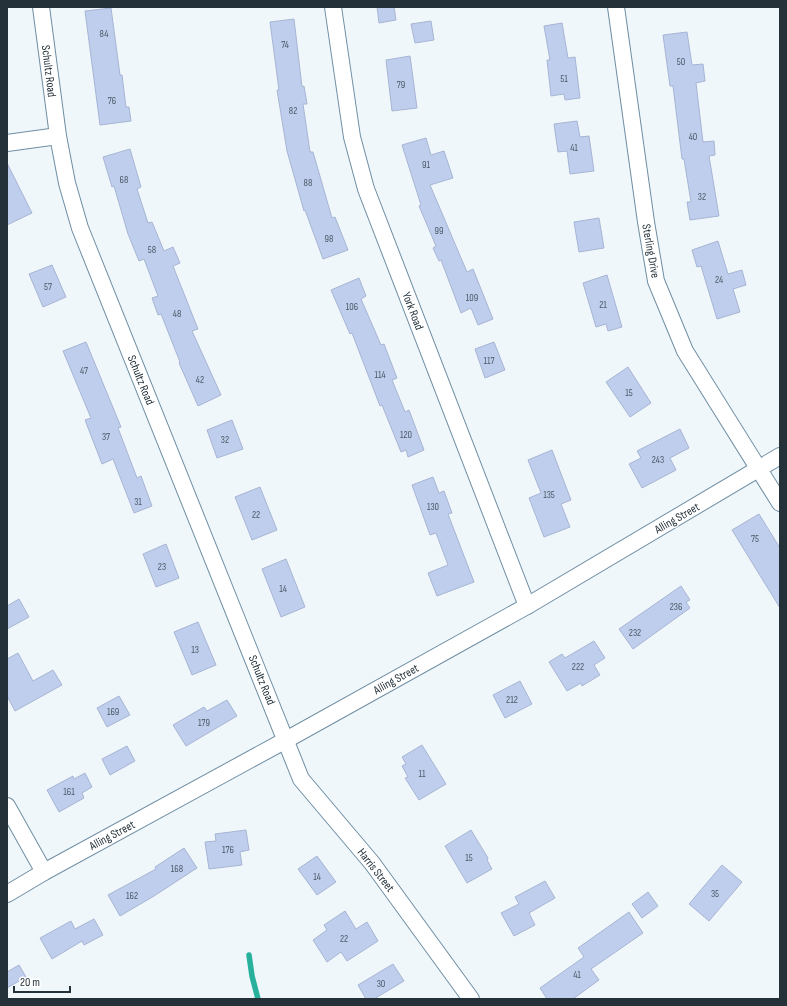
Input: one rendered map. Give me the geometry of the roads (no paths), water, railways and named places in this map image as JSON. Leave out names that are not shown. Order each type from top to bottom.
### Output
[{"type":"street","name":"Schultz Road","points":[[41,7],[58,136],[66,184],[80,228],[286,740]]},
{"type":"street","name":"York Road","points":[[333,7],[352,137],[366,189],[527,606]]},
{"type":"street","name":"Sterling Drive","points":[[616,7],[646,222],[656,281],[685,351],[780,502]]},
{"type":"street","points":[[7,143],[58,136]]},
{"type":"street","name":"Alling Street","points":[[7,894],[44,872],[527,606],[780,456]]},
{"type":"street","name":"Harris Street","points":[[286,740],[301,780],[372,863],[471,999]]},
{"type":"street","points":[[7,806],[44,872]]},
{"type":"waterway","points":[[249,955],[252,976],[258,999]]}]
